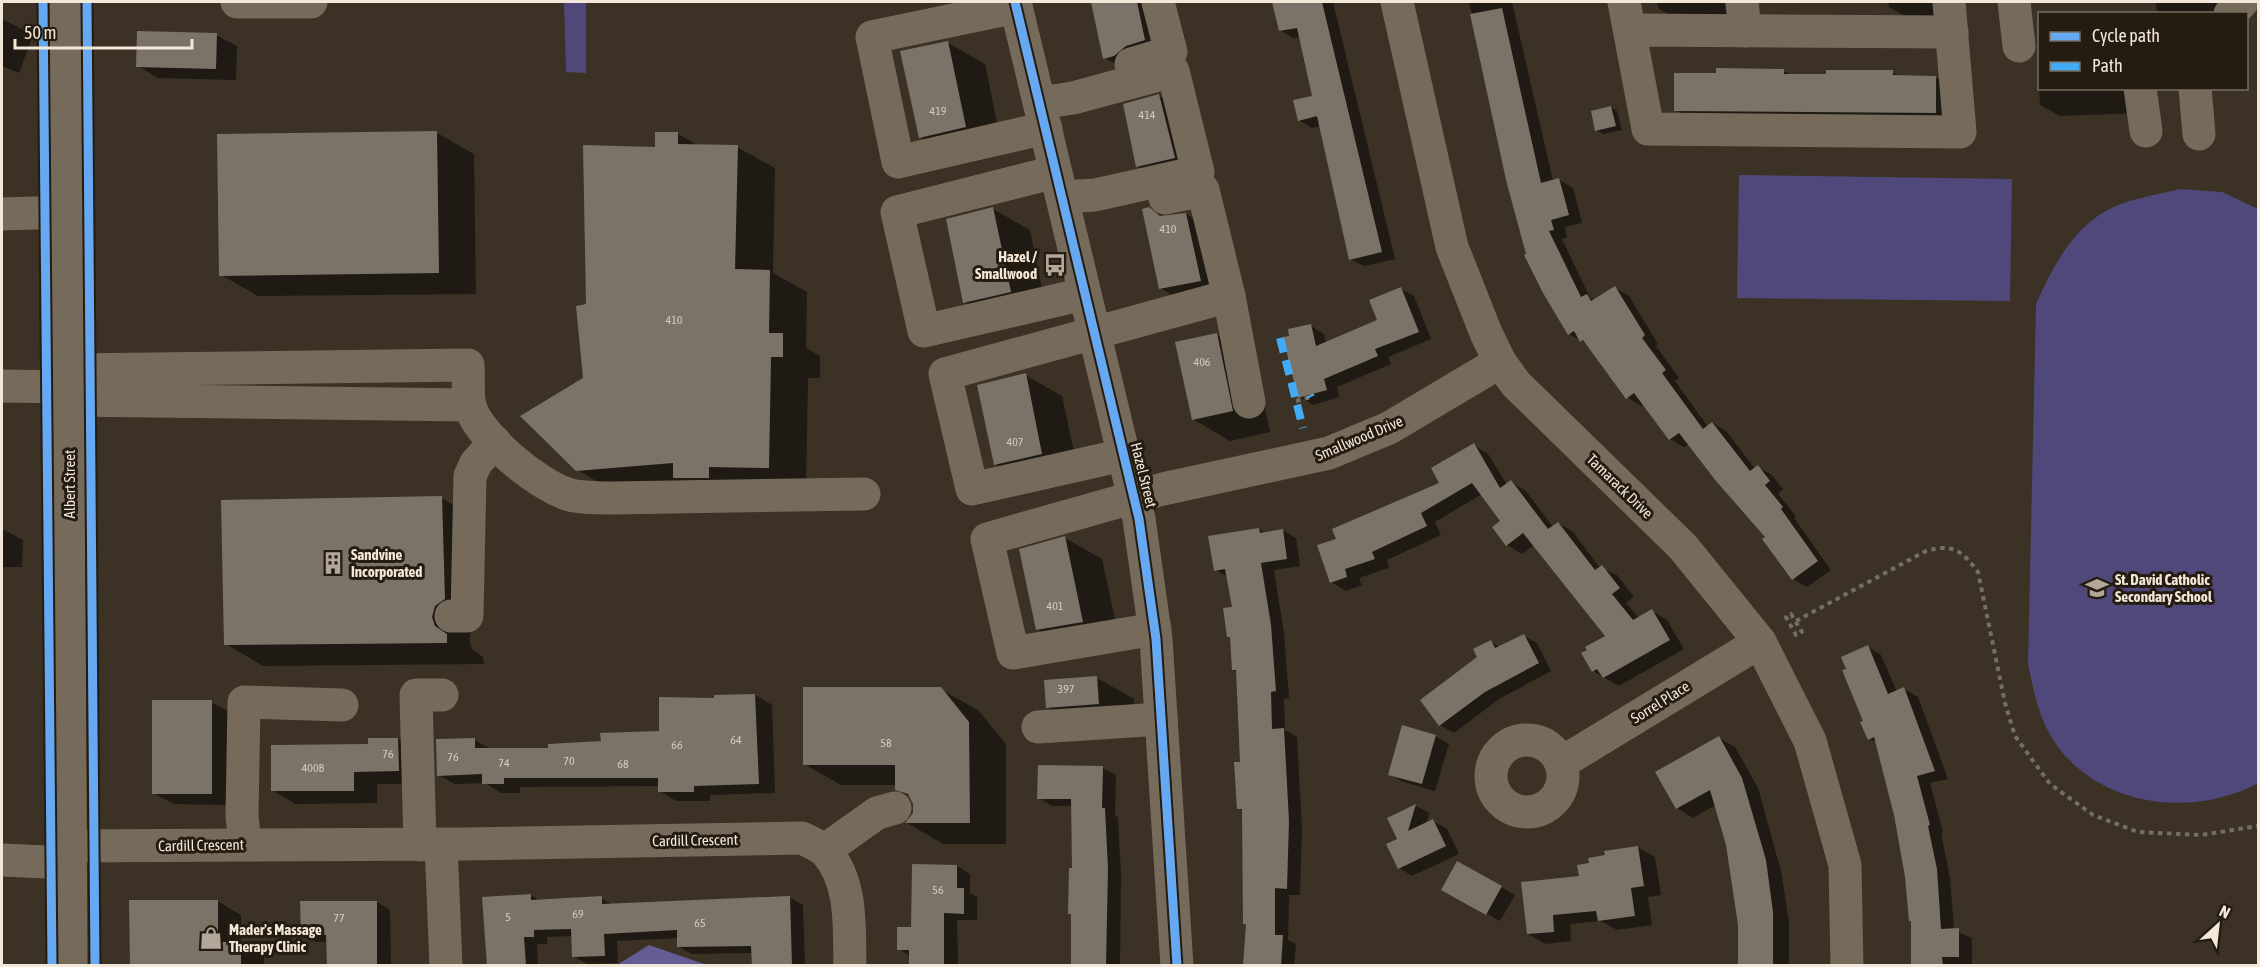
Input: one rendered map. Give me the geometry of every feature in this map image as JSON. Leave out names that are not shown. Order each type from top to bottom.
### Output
[{"type":"street","name":"Albert Street","points":[[66,2],[71,966]]},
{"type":"street","points":[[237,2],[311,2]]},
{"type":"street","points":[[1041,106],[1069,81],[1171,52],[1158,2]]},
{"type":"street","name":"Tamarack Drive","points":[[1396,2],[1452,247],[1500,362],[1516,384],[1683,547],[1760,642],[1810,741],[1845,865],[1847,966]]},
{"type":"street","points":[[2014,2],[2019,46]]},
{"type":"street","points":[[1016,4],[872,37],[898,162],[1041,106],[1173,71],[1198,172],[1095,195],[1061,195]]},
{"type":"street","name":"Hazel Street","points":[[1016,4],[1134,497],[1155,629],[1177,966]]},
{"type":"street","points":[[1627,16],[1743,16],[1951,17],[1960,132],[1648,129],[1627,16]]},
{"type":"street","points":[[2140,90],[2146,131]]},
{"type":"street","points":[[2195,90],[2199,134]]},
{"type":"street","points":[[1084,294],[924,331],[897,212],[1061,195],[1203,190],[1229,296],[1249,402]]},
{"type":"street","points":[[2,214],[67,212]]},
{"type":"street","points":[[1123,455],[972,489],[945,374],[1229,296]]},
{"type":"street","name":"Smallwood Drive","points":[[1155,629],[1013,653],[987,539],[1134,497],[1329,453],[1389,428],[1500,362]]},
{"type":"street","points":[[68,386],[468,365],[470,405],[476,420],[495,442],[535,476],[564,493],[576,497],[777,497],[864,494]]},
{"type":"street","points":[[2,386],[68,386],[470,405]]},
{"type":"street","points":[[451,616],[467,616],[470,476],[476,463],[495,442]]},
{"type":"street","name":"Sorrel Place","points":[[1561,763],[1760,642]]},
{"type":"street","points":[[442,695],[416,695],[430,845],[446,966]]},
{"type":"street","points":[[245,844],[242,816],[243,702],[342,705]]},
{"type":"street","points":[[1038,726],[1161,719]]},
{"type":"street","points":[[850,966],[848,902],[839,870],[825,850],[877,813],[895,808]]},
{"type":"street","name":"Cardill Crescent","points":[[2,860],[245,844],[430,845],[802,838],[825,850]]},
{"type":"path","points":[[1296,401],[1311,397]]},
{"type":"path","points":[[1796,621],[1926,551],[1941,546],[1954,548],[1969,560],[1978,572],[2005,703],[2015,736],[2050,784],[2093,815],[2138,832],[2201,835],[2259,826]]},
{"type":"path","points":[[1791,614],[1796,621],[1802,632],[1796,635],[1786,617],[1791,614]]},
{"type":"shaded area","points":[[564,2],[586,2],[586,73],[566,72]]},
{"type":"shaded area","points":[[1739,175],[2012,179],[2010,301],[1737,298]]},
{"type":"shaded area","points":[[2180,189],[2222,192],[2258,209],[2258,783],[2230,795],[2200,802],[2169,803],[2139,798],[2110,788],[2084,773],[2062,752],[2045,725],[2028,663],[2036,304],[2063,252],[2092,220],[2122,204]]},
{"type":"shaded area","points":[[649,945],[707,965],[617,965]]},
{"type":"building","points":[[1091,2],[1137,2],[1145,40],[1126,46],[1114,56],[1103,59]]},
{"type":"building","points":[[1272,2],[1322,2],[1382,252],[1349,260],[1317,116],[1298,121],[1293,100],[1312,96],[1297,28],[1279,31]]},
{"type":"building","points":[[1502,8],[1541,183],[1559,178],[1569,215],[1551,220],[1554,230],[1549,231],[1581,297],[1587,294],[1591,301],[1615,286],[1645,335],[1642,338],[1666,370],[1662,373],[1703,429],[1712,422],[1750,471],[1758,465],[1770,481],[1765,485],[1783,507],[1781,509],[1818,561],[1792,580],[1762,539],[1765,537],[1716,481],[1679,433],[1669,440],[1634,393],[1626,399],[1583,340],[1580,342],[1574,331],[1568,335],[1543,293],[1524,255],[1526,254],[1506,180],[1470,14]]},
{"type":"building","points":[[137,31],[217,33],[216,69],[136,67]]},
{"type":"building","points":[[948,41],[966,127],[919,138],[900,51]]},
{"type":"building","points":[[1716,68],[1784,69],[1784,74],[1826,74],[1826,70],[1893,70],[1893,75],[1936,76],[1936,113],[1674,111],[1674,73],[1716,73]]},
{"type":"building","points":[[1159,94],[1175,158],[1136,167],[1123,104]]},
{"type":"building","points":[[1611,106],[1616,126],[1595,131],[1591,111]]},
{"type":"building","points":[[437,131],[439,273],[219,276],[217,134]]},
{"type":"building","points":[[655,132],[678,132],[678,144],[738,145],[735,269],[770,270],[769,333],[783,333],[783,357],[771,357],[769,468],[709,467],[709,478],[673,478],[673,463],[576,471],[520,416],[583,378],[576,306],[586,304],[583,145],[655,147]]},
{"type":"building","points":[[993,207],[1011,292],[963,303],[946,219]]},
{"type":"building","points":[[1149,207],[1160,216],[1186,213],[1201,281],[1159,289],[1142,209]]},
{"type":"building","points":[[1401,287],[1419,332],[1375,349],[1378,356],[1324,379],[1327,390],[1298,398],[1283,337],[1289,336],[1288,329],[1311,324],[1316,346],[1377,320],[1369,300]]},
{"type":"building","points":[[1217,333],[1233,411],[1192,420],[1175,342]]},
{"type":"building","points":[[1026,373],[1042,454],[994,465],[977,385]]},
{"type":"building","points":[[1474,443],[1500,488],[1511,480],[1548,529],[1558,522],[1595,570],[1602,565],[1620,588],[1612,594],[1633,620],[1652,609],[1670,640],[1603,678],[1597,669],[1592,672],[1581,653],[1587,650],[1585,647],[1605,636],[1523,533],[1506,546],[1492,527],[1500,521],[1472,483],[1421,513],[1427,526],[1372,552],[1375,559],[1345,569],[1347,577],[1330,583],[1317,545],[1336,539],[1332,529],[1439,483],[1431,468]]},
{"type":"building","name":"Sandvine Incorporated","points":[[442,496],[445,599],[435,606],[432,617],[435,626],[447,634],[447,643],[224,645],[221,500]]},
{"type":"building","points":[[1259,528],[1260,533],[1283,529],[1287,559],[1261,563],[1271,625],[1276,691],[1271,692],[1272,729],[1284,728],[1289,821],[1287,889],[1275,888],[1275,935],[1283,935],[1281,966],[1243,966],[1246,924],[1243,924],[1242,809],[1237,809],[1234,762],[1240,762],[1236,670],[1232,670],[1230,637],[1227,637],[1223,608],[1232,607],[1225,569],[1214,571],[1208,536]]},
{"type":"building","points":[[1065,536],[1083,622],[1036,630],[1019,549]]},
{"type":"building","points":[[1524,634],[1539,663],[1485,692],[1439,726],[1420,700],[1477,657],[1473,649],[1491,640],[1495,648]]},
{"type":"building","points":[[1868,645],[1888,694],[1904,687],[1935,771],[1917,776],[1930,825],[1928,826],[1937,869],[1941,929],[1959,928],[1959,957],[1942,957],[1943,966],[1911,966],[1911,921],[1909,921],[1905,877],[1894,815],[1874,737],[1868,740],[1860,722],[1863,721],[1842,670],[1846,669],[1841,657]]},
{"type":"building","points":[[1097,676],[1099,704],[1046,708],[1044,680]]},
{"type":"building","points":[[803,687],[941,687],[969,722],[970,823],[905,823],[913,813],[913,804],[908,794],[895,790],[895,765],[803,765]]},
{"type":"building","points":[[755,694],[759,784],[694,786],[694,792],[658,792],[658,778],[504,778],[504,784],[482,784],[482,774],[437,776],[436,739],[475,738],[475,748],[548,748],[548,744],[601,741],[600,733],[659,731],[659,697],[714,698],[714,695]]},
{"type":"building","points":[[152,700],[212,700],[212,794],[152,794]]},
{"type":"building","points":[[1402,725],[1436,735],[1422,784],[1388,775]]},
{"type":"building","points":[[1719,736],[1742,778],[1766,860],[1773,912],[1773,966],[1738,966],[1738,925],[1726,845],[1710,790],[1676,809],[1655,772]]},
{"type":"building","points":[[368,738],[398,738],[399,771],[354,772],[354,791],[271,791],[271,745],[368,744]]},
{"type":"building","points":[[1038,765],[1103,766],[1102,808],[1105,808],[1108,869],[1106,966],[1071,966],[1071,914],[1068,914],[1069,868],[1072,868],[1071,799],[1037,799]]},
{"type":"building","points":[[1416,804],[1408,831],[1433,819],[1446,846],[1398,869],[1386,844],[1397,839],[1387,818]]},
{"type":"building","points":[[1638,846],[1644,886],[1631,888],[1635,916],[1598,921],[1596,911],[1553,915],[1554,932],[1527,934],[1521,882],[1579,876],[1577,865],[1589,863],[1588,858],[1605,855],[1604,851]]},
{"type":"building","points":[[1457,861],[1502,886],[1486,915],[1441,890]]},
{"type":"building","points":[[912,864],[957,865],[957,888],[964,888],[964,914],[944,913],[944,966],[909,966],[909,950],[897,950],[897,927],[911,927]]},
{"type":"building","points":[[531,894],[531,900],[602,896],[602,904],[790,896],[792,966],[752,966],[751,946],[677,947],[677,930],[604,934],[605,956],[572,957],[571,929],[534,930],[534,937],[524,937],[526,966],[487,966],[482,897]]},
{"type":"building","points":[[129,900],[218,900],[218,942],[241,942],[241,966],[130,966]]},
{"type":"building","points":[[300,901],[377,901],[377,966],[327,966],[326,935],[301,935]]},
{"type":"marked path","points":[[1280,338],[1303,428]]},
{"type":"cycle path","points":[[43,2],[52,966]]},
{"type":"cycle path","points":[[87,2],[95,966]]},
{"type":"cycle path","points":[[1015,2],[1139,519],[1156,639],[1177,966]]},
{"type":"place","name":"Hazel / Smallwood","points":[[1055,265]]},
{"type":"place","name":"Sandvine Incorporated","points":[[333,563]]},
{"type":"place","name":"St. David Catholic Secondary School","points":[[2097,588]]},
{"type":"place","name":"Mader's Massage Therapy Clinic","points":[[211,938]]}]
